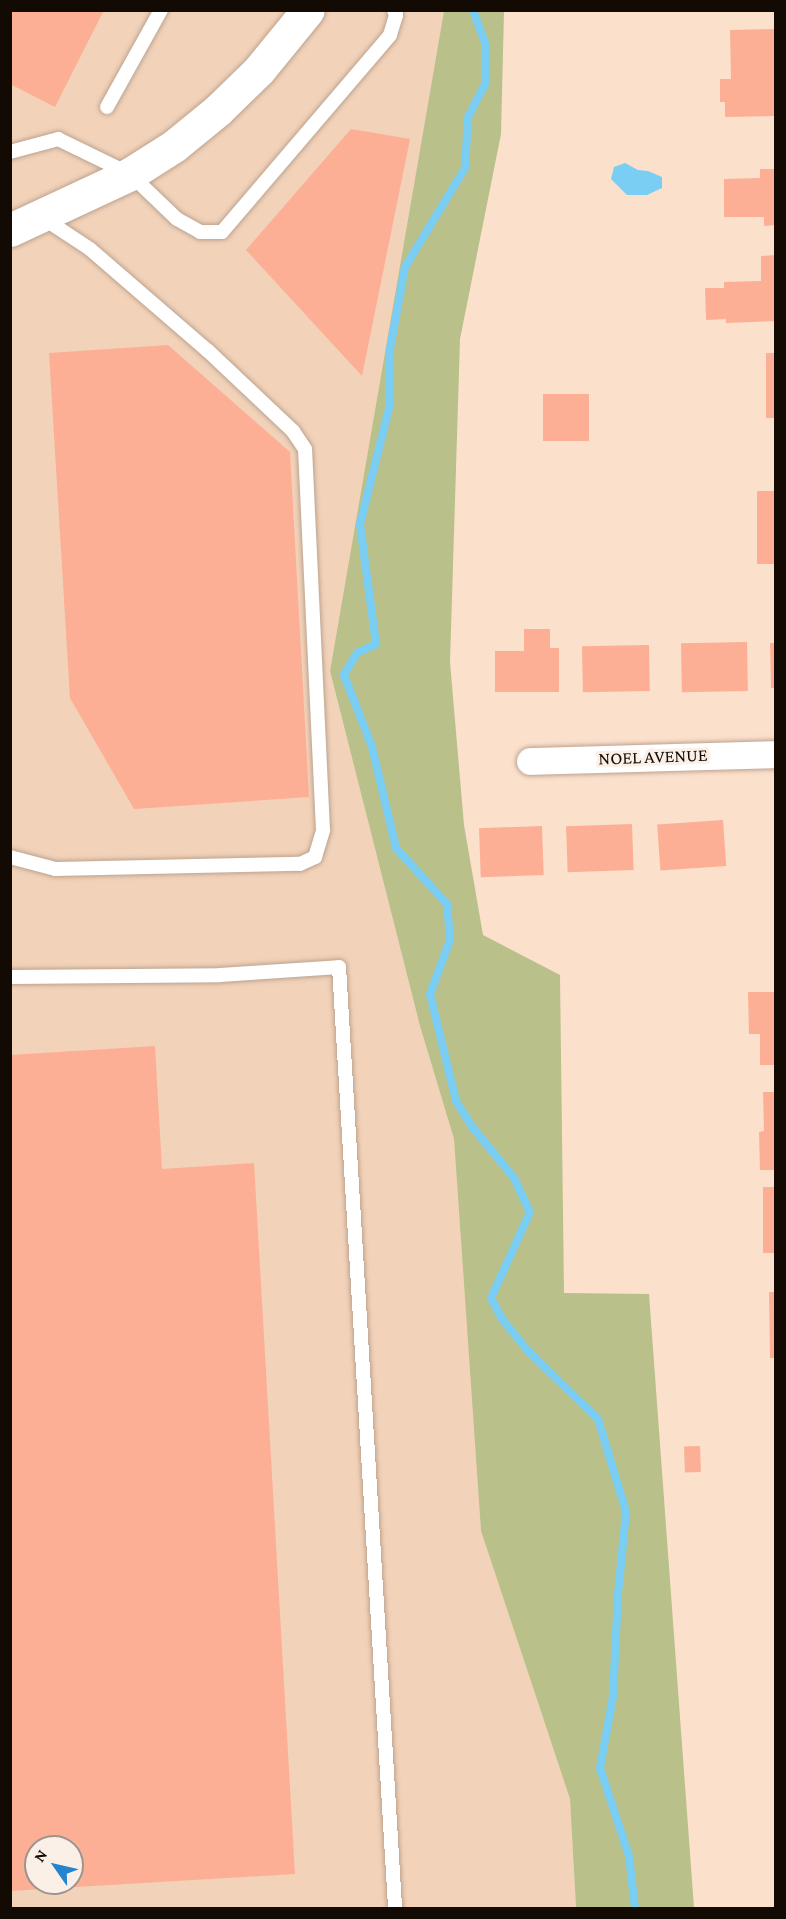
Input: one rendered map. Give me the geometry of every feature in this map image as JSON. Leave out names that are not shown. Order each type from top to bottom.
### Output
[{"type":"street","points":[[10,230],[130,174],[174,146],[218,110],[259,70],[308,10]]},
{"type":"street","name":"NOEL AVENUE","points":[[530,761],[776,754]]},
{"type":"lane","points":[[107,107],[161,10]]},
{"type":"lane","points":[[10,152],[58,139],[130,174],[177,219],[200,232],[222,232],[390,35],[396,15],[394,10]]},
{"type":"lane","points":[[10,857],[55,869],[300,864],[315,857],[323,830],[305,448],[292,431],[208,351],[90,249],[41,217]]},
{"type":"lane","points":[[10,977],[220,975],[339,967],[395,1908]]},
{"type":"shaded area","points":[[11,11],[444,11],[330,671],[420,1026],[454,1139],[481,1531],[570,1799],[576,1908],[11,1908]]},
{"type":"green space","points":[[444,11],[504,11],[501,134],[460,339],[450,662],[464,825],[483,935],[560,975],[564,1293],[649,1294],[694,1908],[576,1908],[570,1799],[481,1531],[454,1139],[420,1026],[330,671]]},
{"type":"water","points":[[625,163],[638,170],[648,171],[662,177],[662,188],[647,195],[627,195],[611,179],[614,167]]},
{"type":"building","points":[[10,10],[104,10],[55,107],[10,84]]},
{"type":"building","points":[[776,29],[776,116],[725,117],[725,102],[720,102],[720,79],[731,79],[730,30]]},
{"type":"building","points":[[351,129],[410,139],[362,376],[246,250]]},
{"type":"building","points":[[760,169],[776,169],[776,225],[764,226],[764,217],[724,217],[724,179],[760,178]]},
{"type":"building","points":[[776,255],[776,321],[726,323],[726,319],[706,320],[705,288],[724,288],[724,282],[761,281],[761,256]]},
{"type":"building","points":[[168,345],[290,452],[309,797],[134,809],[70,698],[49,353]]},
{"type":"building","points":[[766,353],[776,353],[776,418],[766,418]]},
{"type":"building","points":[[543,394],[589,394],[589,441],[543,441]]},
{"type":"building","points":[[757,491],[776,491],[776,564],[757,564]]},
{"type":"building","points":[[524,629],[550,629],[550,648],[559,648],[559,692],[495,692],[495,651],[524,651]]},
{"type":"building","points":[[747,642],[748,691],[682,692],[681,643]]},
{"type":"building","points":[[770,643],[776,643],[776,688],[771,688]]},
{"type":"building","points":[[649,645],[650,691],[583,692],[582,646]]},
{"type":"building","points":[[723,820],[726,866],[660,870],[657,825]]},
{"type":"building","points":[[632,824],[634,870],[568,872],[566,826]]},
{"type":"building","points":[[542,826],[544,875],[481,877],[479,828]]},
{"type":"building","points":[[748,992],[776,992],[776,1065],[760,1065],[760,1034],[749,1034]]},
{"type":"building","points":[[155,1046],[162,1169],[254,1163],[295,1874],[84,1887],[84,1835],[24,1835],[24,1890],[10,1891],[10,1055]]},
{"type":"building","points":[[763,1092],[776,1092],[776,1170],[760,1170],[759,1132],[764,1131]]},
{"type":"building","points":[[763,1187],[776,1187],[776,1253],[763,1253]]},
{"type":"building","points":[[769,1292],[776,1292],[776,1358],[770,1358]]},
{"type":"building","points":[[700,1446],[701,1472],[685,1473],[684,1447]]},
{"type":"waterway","points":[[473,10],[485,43],[485,84],[468,117],[465,168],[405,267],[390,349],[389,408],[360,524],[376,644],[357,653],[344,675],[372,747],[396,848],[447,904],[450,940],[430,994],[456,1101],[473,1128],[514,1178],[530,1212],[491,1298],[502,1319],[527,1350],[598,1419],[626,1512],[618,1593],[613,1696],[600,1768],[629,1856],[635,1908]]}]
